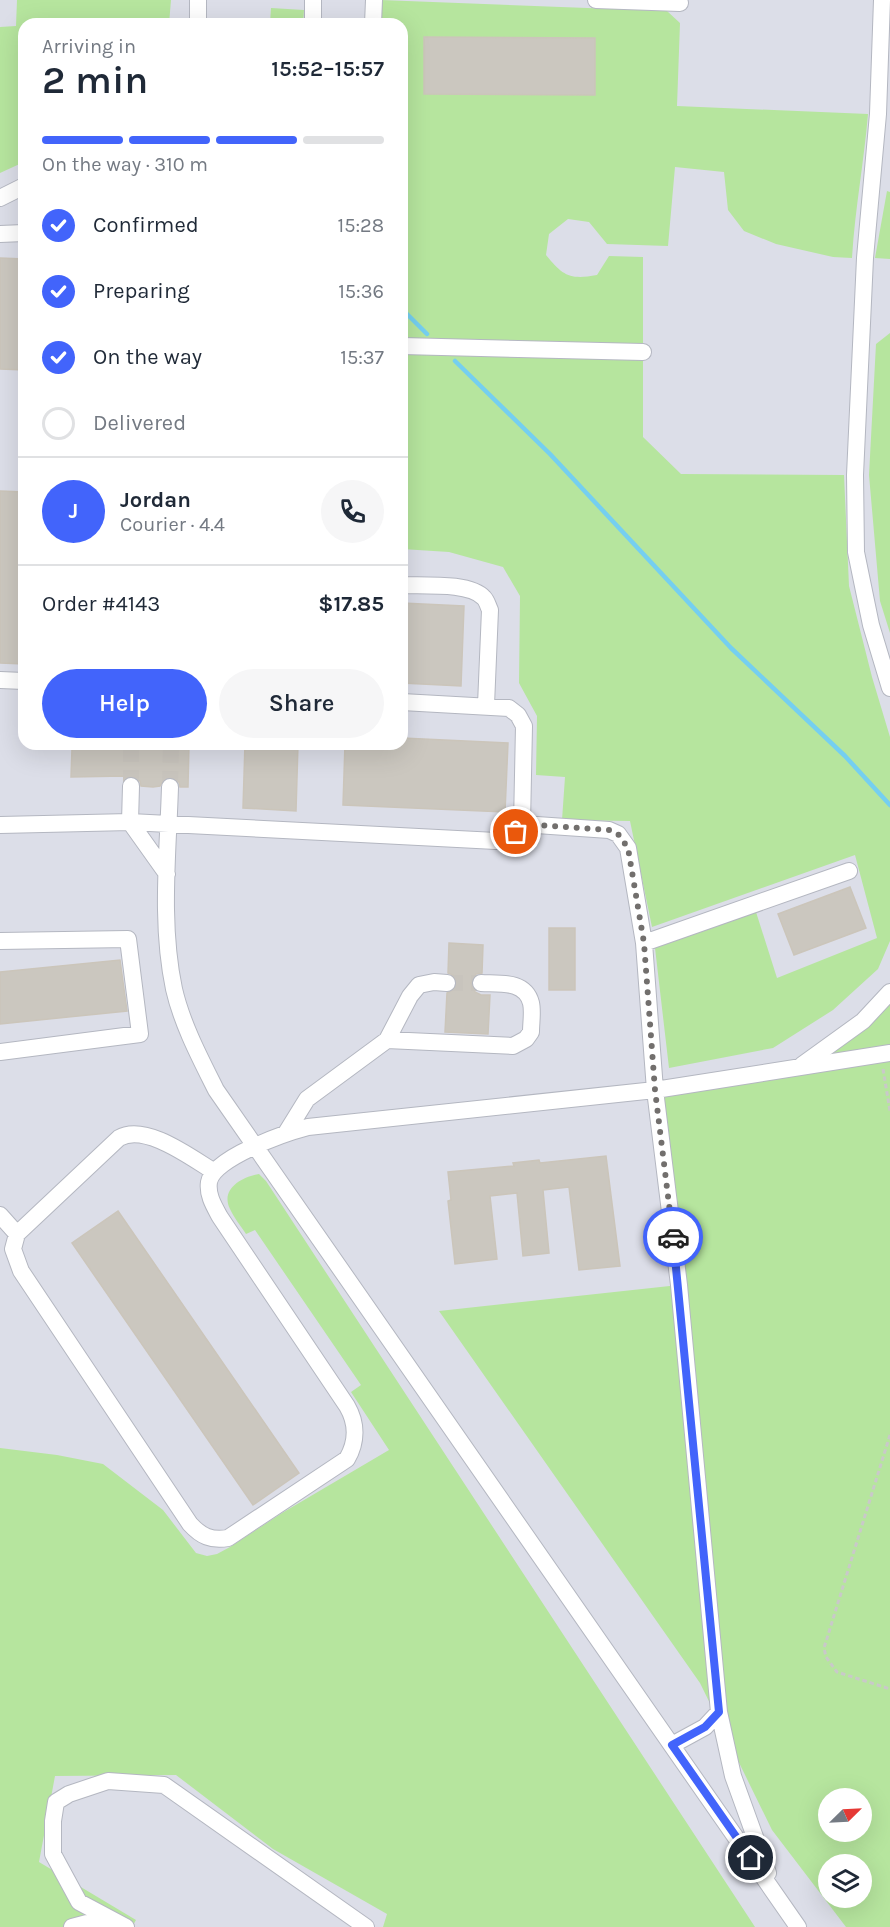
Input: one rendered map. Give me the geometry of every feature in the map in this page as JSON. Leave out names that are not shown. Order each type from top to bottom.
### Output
[{"type":"lane","points":[[198,0],[198,18]]},
{"type":"lane","points":[[313,0],[313,18]]},
{"type":"lane","points":[[373,18],[374,0]]},
{"type":"lane","points":[[596,0],[681,3]]},
{"type":"lane","points":[[882,0],[878,114],[864,270],[855,475],[856,552],[871,625],[890,688]]},
{"type":"lane","points":[[0,198],[18,189]]},
{"type":"lane","points":[[0,234],[18,233]]},
{"type":"lane","points":[[408,346],[643,352]]},
{"type":"lane","points":[[408,585],[467,588],[486,599],[490,610],[486,705]]},
{"type":"lane","points":[[0,680],[18,681]]},
{"type":"lane","points":[[0,825],[130,822],[496,841],[516,832],[522,824],[524,726],[518,715],[508,708],[486,705],[408,702]]},
{"type":"lane","points":[[131,786],[130,822],[167,874]]},
{"type":"lane","points":[[170,787],[166,936],[174,989],[190,1037],[216,1090],[798,1927]]},
{"type":"lane","points":[[522,824],[609,830],[618,834],[628,848],[644,943],[655,1090],[679,1285],[719,1712],[733,1776],[777,1896]]},
{"type":"lane","points":[[644,943],[849,871]]},
{"type":"lane","points":[[0,941],[128,939],[140,1034],[0,1052]]},
{"type":"lane","points":[[286,1133],[307,1099],[387,1040],[410,996],[419,985],[434,982],[447,983]]},
{"type":"lane","points":[[387,1040],[513,1046],[520,1044],[531,1032],[531,1003],[526,993],[510,984],[482,983]]},
{"type":"lane","points":[[799,1067],[863,1021],[890,992]]},
{"type":"lane","points":[[213,1171],[145,1134],[126,1134],[17,1234],[13,1249],[21,1270],[190,1524],[206,1537],[218,1540],[228,1538],[347,1459],[353,1449],[354,1426],[353,1415],[220,1217],[209,1194],[209,1181],[213,1171],[255,1145],[308,1127],[655,1090],[885,1054]]},
{"type":"lane","points":[[0,1215],[17,1234]]},
{"type":"lane","points":[[672,1745],[705,1727],[719,1712]]},
{"type":"lane","points":[[126,1927],[79,1902],[53,1854],[52,1821],[56,1802],[69,1794],[108,1781],[164,1785],[366,1927]]},
{"type":"lane","points":[[72,1927],[87,1923],[121,1927]]},
{"type":"path","points":[[885,1054],[890,1111]]},
{"type":"path","points":[[890,1435],[824,1648],[826,1657],[837,1672],[890,1689]]},
{"type":"shaded area","points":[[0,0],[890,0],[890,1927],[0,1927]]},
{"type":"green space","points":[[17,0],[171,0],[170,18],[18,18],[18,165],[0,173],[0,27],[16,26]]},
{"type":"green space","points":[[381,0],[667,11],[680,23],[677,106],[868,114],[852,258],[833,257],[776,244],[744,231],[728,210],[724,172],[675,167],[668,246],[607,244],[589,222],[568,219],[549,234],[546,255],[562,272],[580,277],[597,275],[609,256],[643,257],[643,437],[681,474],[844,475],[849,586],[890,737],[890,941],[878,969],[833,1010],[773,1048],[669,1068],[655,948],[756,912],[777,978],[877,938],[855,855],[652,927],[630,821],[562,820],[565,777],[536,775],[537,716],[519,683],[520,596],[503,567],[449,552],[408,549],[408,18],[380,18]]},
{"type":"green space","points":[[271,8],[304,10],[303,18],[270,18]]},
{"type":"green space","points":[[887,191],[890,192],[890,259],[875,258]]},
{"type":"green space","points":[[890,333],[890,633],[880,601],[869,475],[876,344]]},
{"type":"green space","points":[[890,992],[890,1927],[846,1927],[832,1908],[872,1908],[872,1854],[818,1854],[818,1890],[772,1830],[700,1683],[439,1311],[679,1285],[655,1090],[799,1067]]},
{"type":"green space","points":[[259,1174],[266,1181],[755,1927],[383,1927],[387,1914],[273,1849],[176,1775],[55,1776],[39,1862],[136,1920],[132,1927],[0,1927],[0,1448],[57,1455],[103,1464],[163,1510],[196,1553],[207,1556],[230,1547],[282,1513],[389,1450],[351,1392],[361,1385],[255,1230],[246,1234],[230,1209],[228,1196],[234,1185]]},
{"type":"building","points":[[424,37],[595,38],[595,95],[424,94]]},
{"type":"building","points":[[0,258],[18,259],[18,370],[0,369]]},
{"type":"building","points":[[0,491],[18,492],[18,664],[0,663]]},
{"type":"building","points":[[408,603],[464,606],[461,686],[408,683]]},
{"type":"building","points":[[408,738],[508,743],[505,812],[343,805],[345,750],[408,750]]},
{"type":"building","points":[[72,750],[189,750],[188,787],[180,787],[179,782],[171,777],[165,778],[160,786],[153,787],[141,786],[140,781],[132,776],[124,779],[124,776],[71,777]]},
{"type":"building","points":[[245,750],[298,750],[296,811],[243,808]]},
{"type":"building","points":[[850,887],[866,928],[794,955],[778,914]]},
{"type":"building","points":[[549,928],[575,928],[575,990],[549,990]]},
{"type":"building","points":[[449,943],[483,945],[482,973],[476,974],[471,983],[475,992],[490,995],[488,1034],[445,1032],[447,993],[455,989],[457,983],[453,975],[448,973]]},
{"type":"building","points":[[120,960],[127,1011],[0,1024],[0,972]]},
{"type":"building","points":[[606,1156],[620,1266],[579,1270],[569,1187],[543,1190],[549,1253],[523,1256],[517,1193],[490,1196],[497,1259],[455,1264],[448,1201],[451,1200],[448,1172],[514,1166],[513,1163],[539,1160],[540,1163]]},
{"type":"building","points":[[118,1211],[299,1473],[253,1505],[72,1243]]},
{"type":"waterway","points":[[408,315],[427,334]]},
{"type":"waterway","points":[[455,361],[550,454],[731,648],[845,756],[890,805]]},
{"type":"tunnel","points":[[131,750],[131,786]]},
{"type":"tunnel","points":[[170,787],[171,750]]},
{"type":"tunnel","points":[[447,983],[481,983]]},
{"type":"way so far","points":[[516,832],[522,824],[609,830],[618,834],[628,848],[644,943],[655,1090],[673,1237]]},
{"type":"route","points":[[673,1237],[719,1712],[705,1727],[672,1745],[751,1858]]}]
